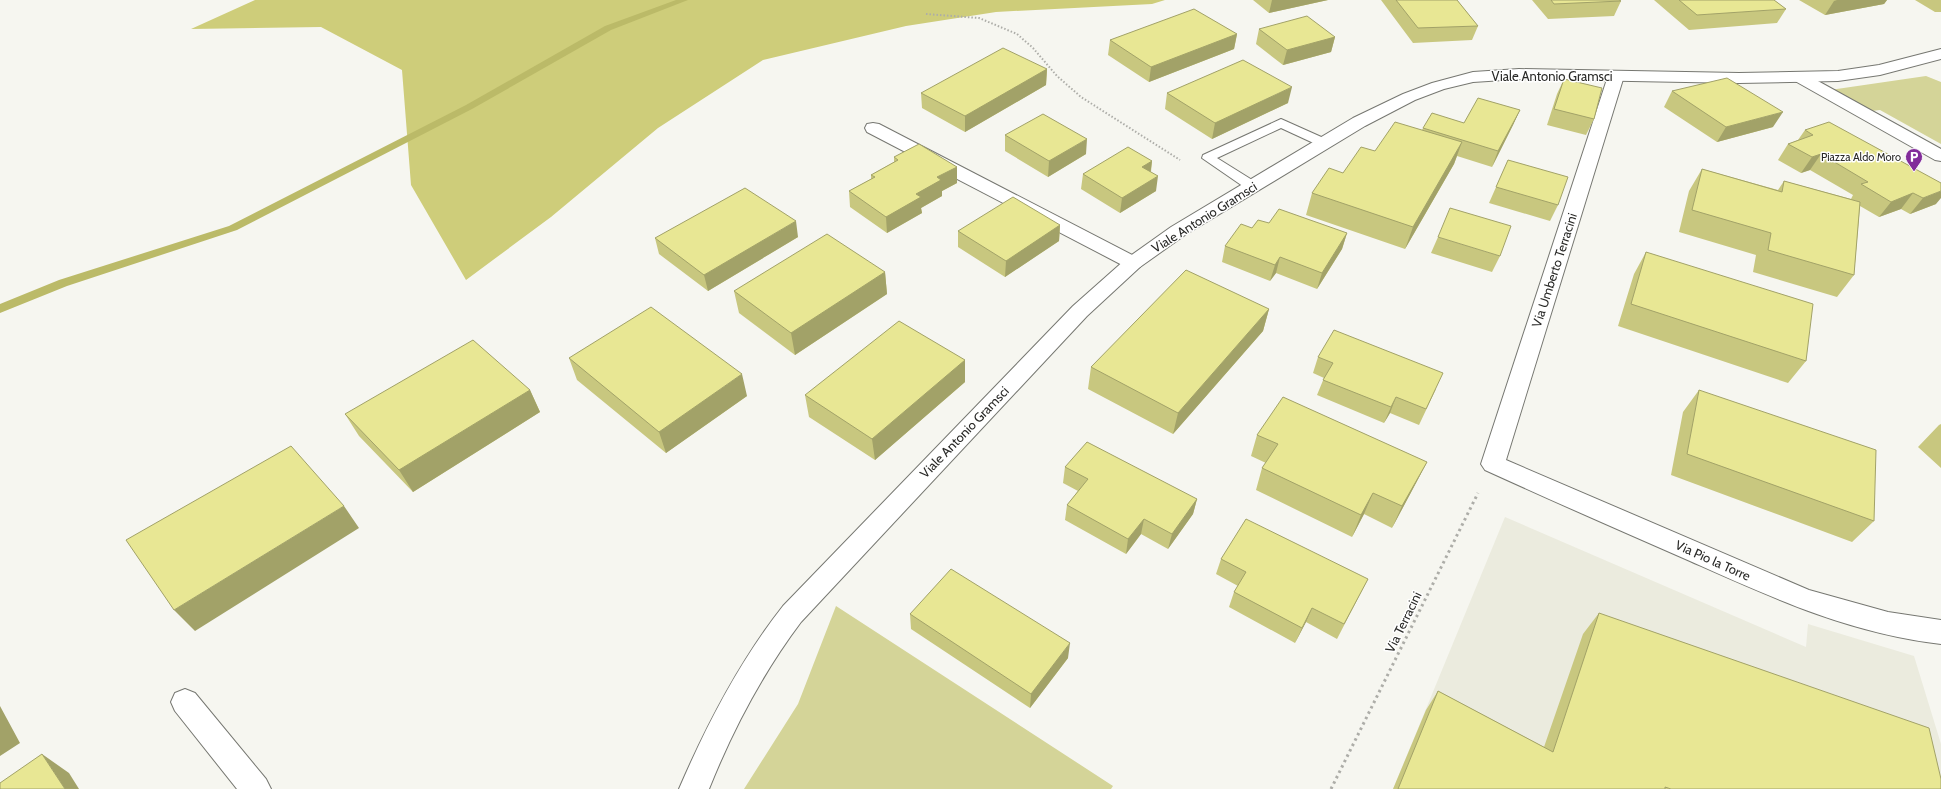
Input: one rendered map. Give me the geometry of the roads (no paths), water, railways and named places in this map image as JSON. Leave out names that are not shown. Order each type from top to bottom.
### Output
[{"type":"street","name":"Viale Antonio Gramsci","points":[[694,789],[736,697],[759,658],[792,614],[1080,311],[1133,263],[1178,231],[1359,122],[1409,96],[1453,82],[1501,74],[1800,78],[1867,73],[1941,54]]},
{"type":"street","name":"Via Umberto Terracini","points":[[1493,464],[1616,76]]},
{"type":"street","points":[[1800,78],[1941,156]]},
{"type":"street","points":[[873,128],[1133,263]]},
{"type":"street","name":"Via Pio la Torre","points":[[1493,464],[1802,599],[1889,625],[1941,632]]},
{"type":"street","points":[[185,702],[256,789]]},
{"type":"lane","points":[[1252,186],[1208,158],[1281,123],[1324,143]]},
{"type":"waterway","points":[[0,309],[63,283],[233,228],[469,107],[608,28],[684,0]]},
{"type":"place","name":"Piazza Aldo Moro","points":[[1914,172]]}]
